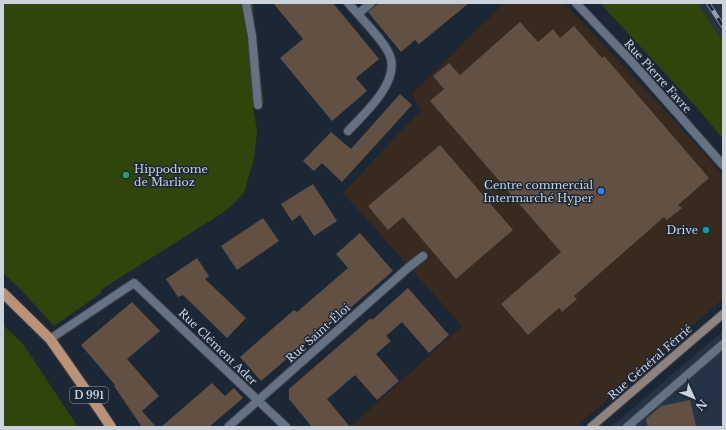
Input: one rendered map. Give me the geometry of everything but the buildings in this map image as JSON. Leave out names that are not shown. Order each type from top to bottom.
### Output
[{"type":"main road","points":[[3,293],[50,339],[66,363]]},
{"type":"main road","points":[[20,310],[36,333],[49,348],[66,363]]},
{"type":"main road","name":"Rue Général Férrié","points":[[592,427],[723,314]]},
{"type":"main road","name":"D 991","points":[[66,363],[111,427]]},
{"type":"street","points":[[246,3],[252,36],[258,104]]},
{"type":"street","points":[[348,3],[386,48],[390,57],[391,66],[390,77],[385,88],[375,102],[348,131]]},
{"type":"street","points":[[358,14],[372,3]]},
{"type":"street","name":"Rue Pierre Favre","points":[[576,3],[631,61],[723,165]]},
{"type":"street","name":"Rue Saint-Éloi","points":[[228,427],[423,256]]},
{"type":"street","name":"Rue Clément Ader","points":[[50,339],[134,283],[286,427]]},
{"type":"street","points":[[627,427],[723,344]]},
{"type":"shaded area","points":[[504,3],[564,3],[665,110],[723,175],[723,299],[576,427],[350,427],[462,326],[343,193],[421,110],[412,94]]},
{"type":"shaded area","points":[[698,3],[723,3],[723,41],[706,15]]},
{"type":"shaded area","points":[[723,331],[723,427],[611,427]]},
{"type":"green space","name":"Hippodrome de Marlioz","points":[[3,3],[253,3],[257,51],[264,103],[253,106],[257,132],[254,158],[244,193],[227,210],[102,289],[100,294],[54,326],[22,291],[3,273]]},
{"type":"green space","points":[[600,3],[698,3],[723,41],[723,139],[699,110]]},
{"type":"green space","points":[[3,325],[23,344],[78,427],[3,427]]},
{"type":"railway","points":[[708,3],[723,26]]},
{"type":"place","name":"Hippodrome de Marlioz","points":[[126,175]]},
{"type":"place","name":"Centre commercial Intermarché Hyper","points":[[601,191]]},
{"type":"place","name":"Drive","points":[[706,230]]}]
